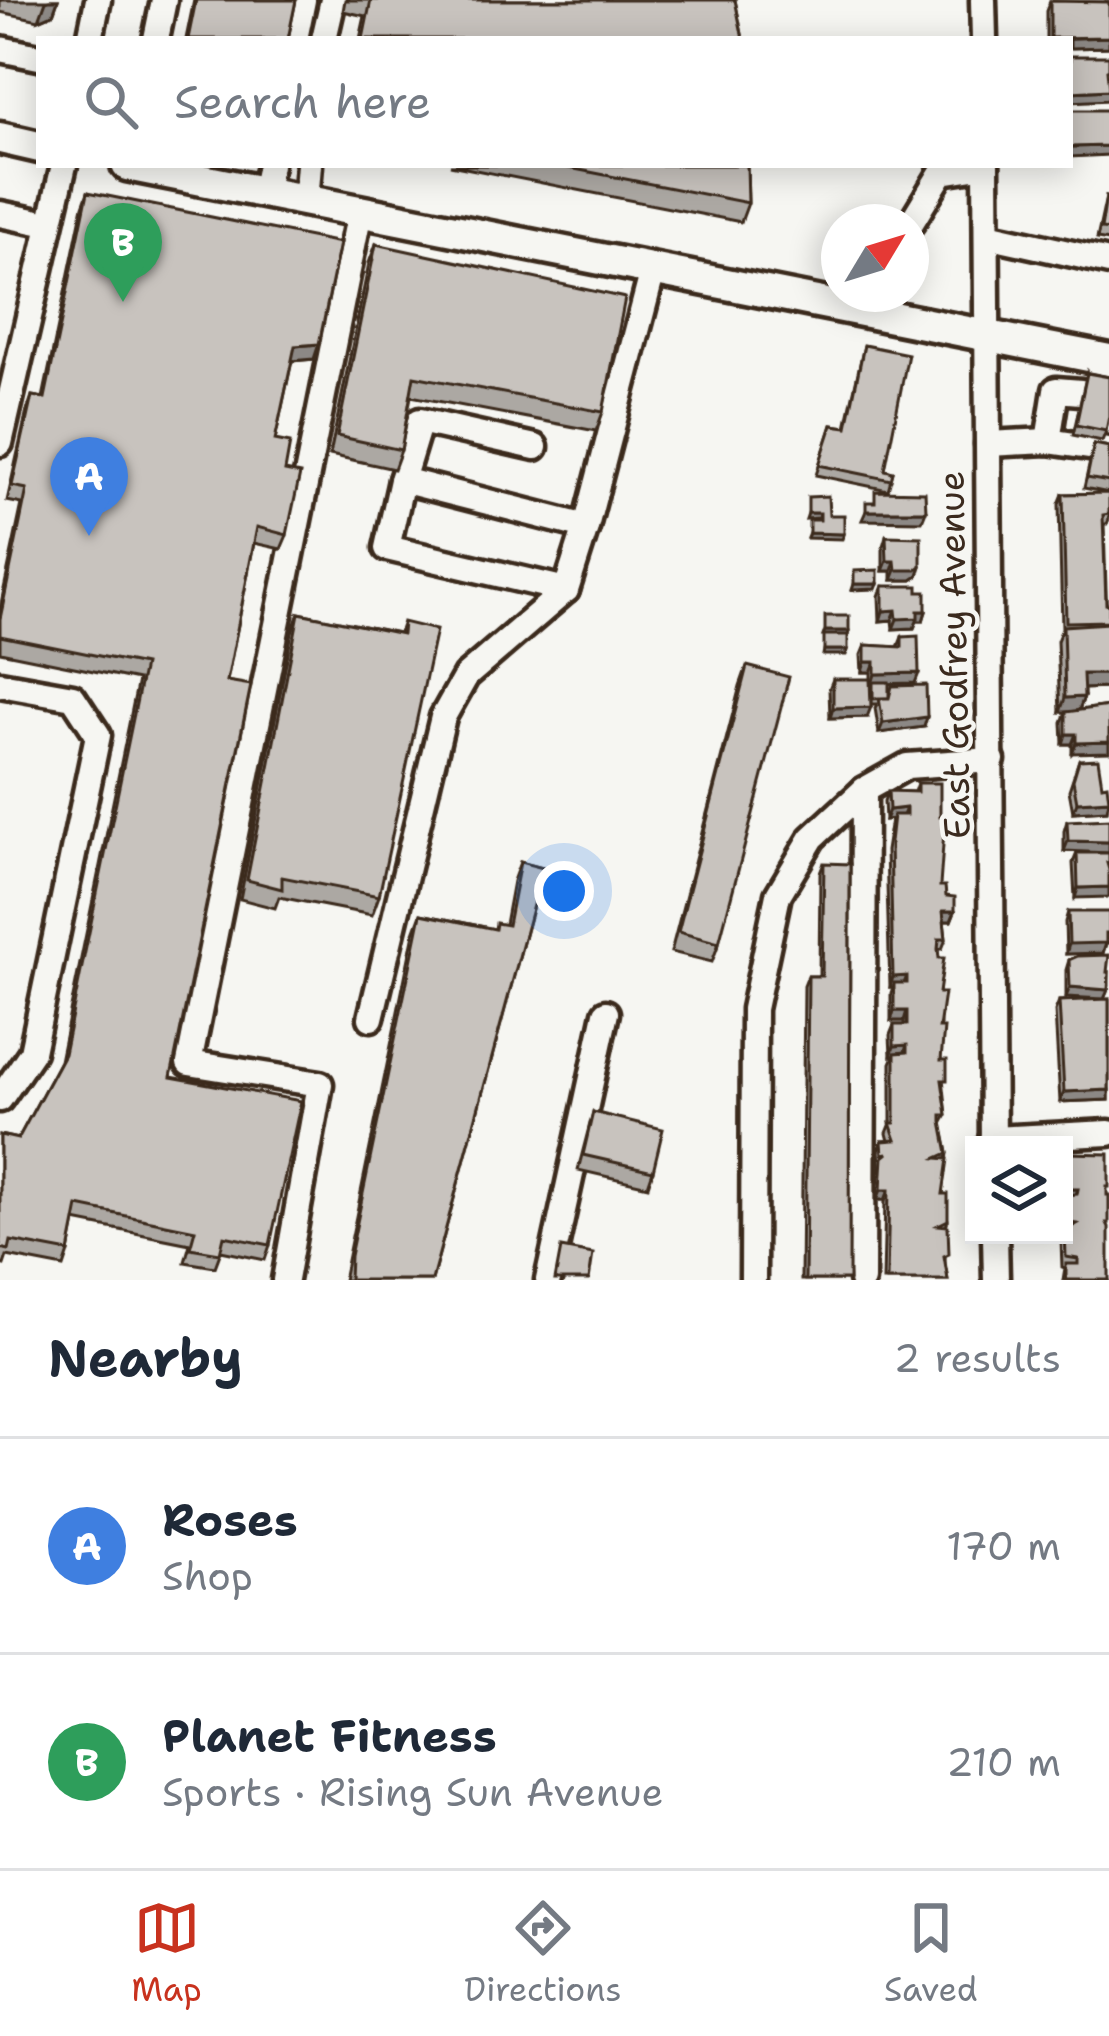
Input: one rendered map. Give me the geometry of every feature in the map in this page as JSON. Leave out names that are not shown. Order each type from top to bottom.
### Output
[{"type":"main road","points":[[0,139],[36,146]]},
{"type":"main road","points":[[157,168],[267,179],[306,201],[821,304]]},
{"type":"main road","points":[[906,312],[989,337],[1109,360]]},
{"type":"street","points":[[91,36],[98,0]]},
{"type":"street","points":[[157,36],[164,0]]},
{"type":"street","points":[[297,36],[303,0]]},
{"type":"street","points":[[325,36],[333,0]]},
{"type":"street","points":[[983,0],[984,36]]},
{"type":"street","points":[[0,49],[36,56]]},
{"type":"street","points":[[0,443],[63,168]]},
{"type":"street","points":[[306,201],[309,168]]},
{"type":"street","points":[[923,204],[942,172],[967,168]]},
{"type":"street","name":"East Godfrey Avenue","points":[[986,168],[993,1136]]},
{"type":"street","points":[[285,1280],[320,1084],[189,1063],[360,212]]},
{"type":"street","points":[[0,214],[48,224]]},
{"type":"street","points":[[987,235],[1109,262]]},
{"type":"street","points":[[370,1018],[442,717],[466,676],[566,590],[652,270]]},
{"type":"street","points":[[1048,441],[1069,401],[1069,352]]},
{"type":"street","points":[[535,447],[420,421],[387,548],[566,590]]},
{"type":"street","points":[[988,444],[1048,441],[1109,450]]},
{"type":"street","points":[[401,480],[586,526]]},
{"type":"street","points":[[0,684],[73,697],[98,735],[32,1052],[0,1099]]},
{"type":"street","points":[[752,1280],[754,1009],[778,895],[812,838],[864,790],[908,766],[992,760]]},
{"type":"street","points":[[862,1280],[864,790]]},
{"type":"street","points":[[548,1280],[606,1012]]},
{"type":"street","points":[[1070,1136],[1109,1133]]},
{"type":"street","points":[[995,1244],[996,1280]]},
{"type":"building","points":[[196,0],[296,0],[289,36],[189,36]]},
{"type":"building","points":[[371,0],[735,0],[742,36],[364,36]]},
{"type":"building","points":[[1050,1],[1109,2],[1109,37],[1050,36]]},
{"type":"building","points":[[1073,56],[1109,56],[1109,90],[1073,92]]},
{"type":"building","points":[[1073,110],[1109,110],[1109,146],[1073,147]]},
{"type":"building","points":[[569,168],[747,168],[748,203]]},
{"type":"building","points":[[88,192],[340,243],[319,344],[295,346],[275,440],[290,443],[285,471],[300,474],[287,535],[257,527],[227,681],[251,685],[171,1077],[301,1101],[270,1245],[224,1236],[220,1253],[190,1248],[195,1230],[78,1206],[69,1252],[11,1241],[9,1250],[0,1248],[0,1135],[18,1139],[64,1054],[144,665],[0,636],[27,489],[12,486],[32,396],[45,398]]},
{"type":"building","points":[[1109,198],[1109,230],[1101,229]]},
{"type":"building","points":[[376,244],[625,298],[603,412],[414,376],[401,450],[337,436]]},
{"type":"building","points":[[864,345],[908,354],[885,470],[893,472],[891,480],[819,465],[832,425],[847,427]]},
{"type":"building","points":[[1087,373],[1109,377],[1106,431],[1076,425]]},
{"type":"building","points":[[1094,444],[1109,447],[1109,482],[1087,478]]},
{"type":"building","points":[[875,491],[925,492],[926,511],[866,511],[866,502],[875,502]]},
{"type":"building","points":[[1109,493],[1109,514],[1103,515],[1109,621],[1066,622],[1063,494]]},
{"type":"building","points":[[828,496],[829,515],[844,515],[844,534],[809,533],[809,520],[820,520],[820,513],[808,513],[808,497]]},
{"type":"building","points":[[886,536],[921,537],[921,566],[896,570],[895,561],[887,561]]},
{"type":"building","points":[[878,570],[878,584],[854,584],[854,571]]},
{"type":"building","points":[[883,586],[918,586],[918,592],[926,592],[926,611],[918,611],[918,618],[897,619],[896,610],[883,611]]},
{"type":"building","points":[[299,613],[402,634],[403,622],[436,630],[379,896],[282,877],[282,889],[247,880]]},
{"type":"building","points":[[825,616],[849,616],[849,631],[825,631]]},
{"type":"building","points":[[1109,623],[1109,674],[1083,674],[1084,697],[1065,698],[1063,626]]},
{"type":"building","points":[[824,635],[848,635],[848,650],[824,650]]},
{"type":"building","points":[[918,636],[919,673],[875,674],[875,662],[865,662],[865,645],[902,647],[902,637]]},
{"type":"building","points":[[747,666],[789,677],[719,943],[678,932]]},
{"type":"building","points":[[833,679],[870,679],[871,707],[833,708]]},
{"type":"building","points":[[873,682],[889,682],[889,698],[873,699]]},
{"type":"building","points":[[926,685],[927,717],[883,723],[879,698],[889,698],[892,686]]},
{"type":"building","points":[[1109,706],[1109,742],[1076,743],[1076,734],[1066,734],[1066,712]]},
{"type":"building","points":[[1098,759],[1109,800],[1077,802],[1073,780],[1079,760]]},
{"type":"building","points":[[917,783],[940,783],[940,817],[945,817],[940,886],[945,886],[946,896],[955,897],[955,911],[943,911],[946,939],[939,939],[938,949],[939,958],[944,958],[939,1028],[944,1028],[941,1060],[947,1060],[947,1080],[942,1080],[947,1115],[942,1115],[942,1122],[948,1153],[937,1158],[948,1159],[943,1194],[948,1194],[948,1220],[938,1225],[948,1226],[949,1254],[944,1256],[948,1280],[887,1280],[889,1190],[881,1190],[883,1157],[888,1153],[883,1154],[882,1141],[896,1140],[890,1123],[895,1123],[895,1053],[907,1052],[907,1045],[894,1046],[894,1025],[907,1025],[907,1011],[894,1011],[894,983],[907,983],[907,976],[893,977],[890,842],[893,815],[906,815],[906,808],[889,810],[888,791],[917,792]]},
{"type":"building","points":[[1109,819],[1109,842],[1068,841],[1067,821]]},
{"type":"building","points":[[1077,853],[1109,853],[1109,887],[1078,888]]},
{"type":"building","points":[[520,862],[543,868],[432,1280],[349,1280],[350,1256],[421,914],[495,929],[496,923],[508,925]]},
{"type":"building","points":[[824,863],[850,864],[849,1280],[805,1280],[808,976],[822,976]]},
{"type":"building","points":[[1068,912],[1109,912],[1106,943],[1069,944]]},
{"type":"building","points":[[1109,955],[1108,990],[1070,987],[1069,960]]},
{"type":"building","points":[[1109,999],[1109,1090],[1064,1092],[1059,1001]]},
{"type":"building","points":[[593,1112],[663,1129],[653,1171],[583,1155]]},
{"type":"building","points":[[1073,1153],[1109,1154],[1109,1280],[1066,1280],[1066,1264],[1078,1264],[1078,1259],[1066,1257],[1066,1244],[1073,1244],[1077,1224],[1073,1223],[1073,1194],[1078,1189],[1073,1189]]},
{"type":"building","points":[[561,1248],[593,1254],[589,1280],[555,1280]]},
{"type":"place","name":"Planet Fitness","points":[[123,302]]},
{"type":"place","name":"Roses","points":[[89,536]]}]
